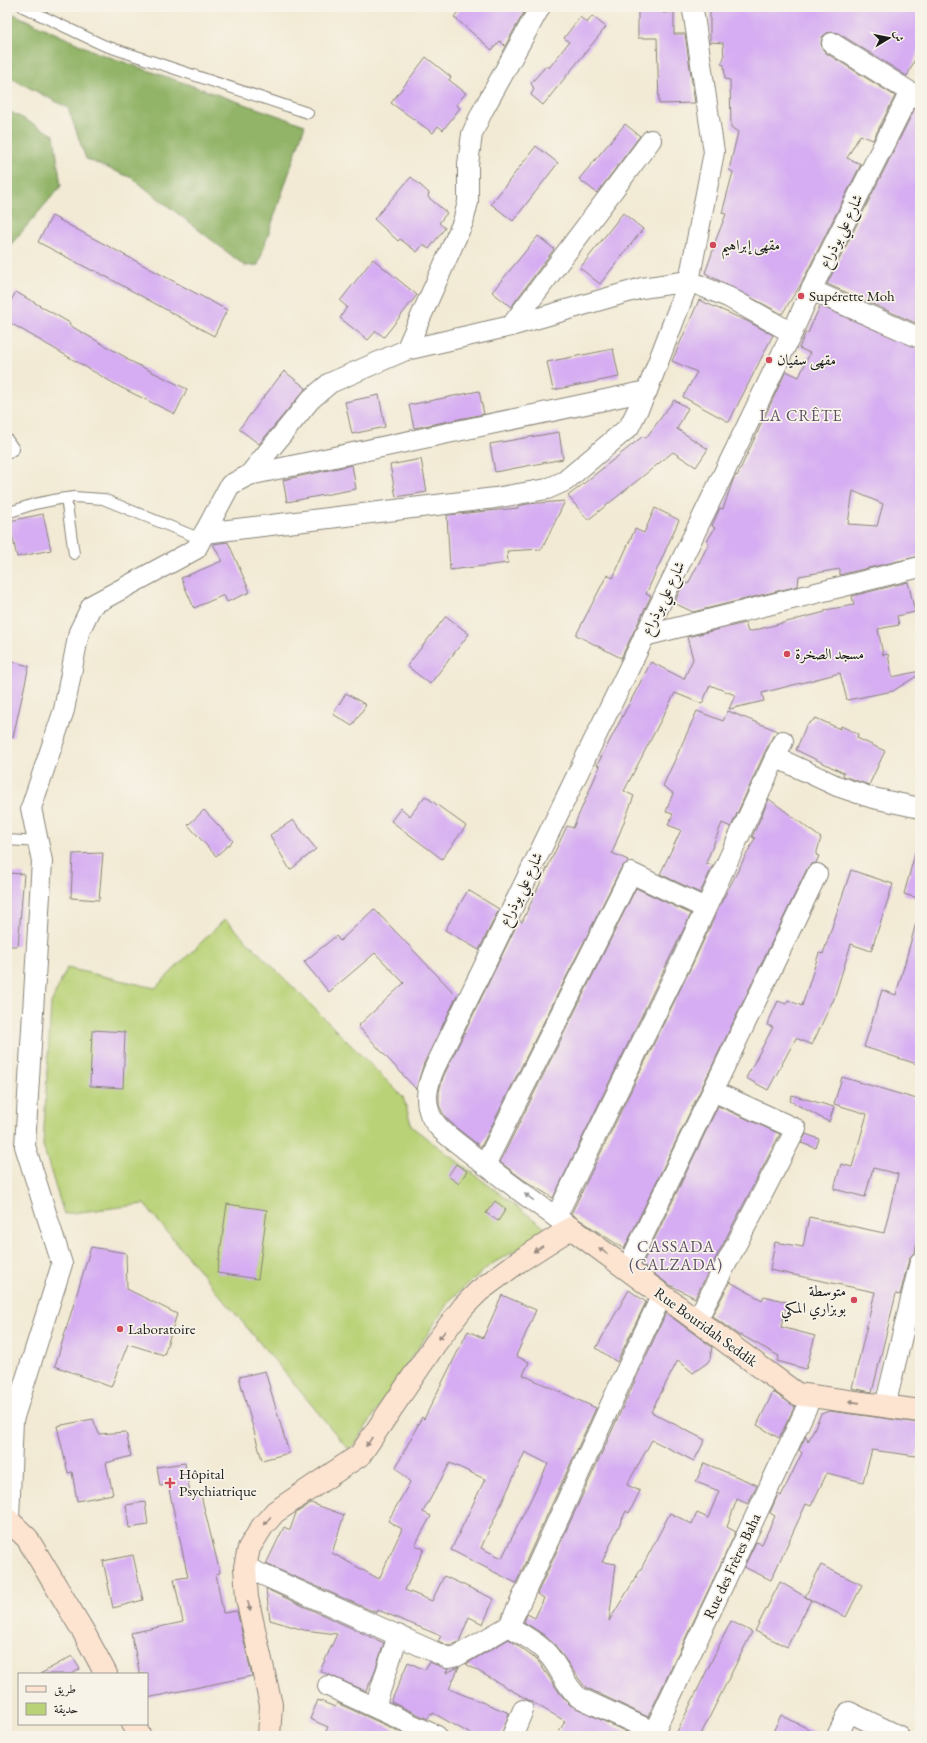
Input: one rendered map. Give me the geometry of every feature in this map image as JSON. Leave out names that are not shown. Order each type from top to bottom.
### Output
[{"type":"main road","points":[[270,1736],[271,1705],[247,1598],[245,1567],[249,1548],[262,1527],[275,1512],[360,1455],[435,1344],[464,1306],[494,1279],[564,1223]]},
{"type":"main road","name":"Rue Bouridah Seddik","points":[[564,1223],[797,1394],[920,1411]]},
{"type":"main road","points":[[8,1519],[27,1538],[83,1630],[105,1673]]},
{"type":"main road","points":[[134,1725],[140,1736]]},
{"type":"street","points":[[406,350],[463,222],[468,202],[468,164],[472,134],[482,112],[540,7]]},
{"type":"street","points":[[203,536],[495,498],[548,489],[565,481],[629,427],[647,392],[689,282],[714,152],[692,7]]},
{"type":"street","name":"شارع علي بوذراع","points":[[428,1106],[428,1088],[435,1067],[792,333],[811,290],[910,92],[832,43]]},
{"type":"street","points":[[511,326],[651,140]]},
{"type":"street","points":[[249,475],[311,399],[330,383],[406,350],[511,326],[642,288],[689,282],[728,298],[792,333]]},
{"type":"street","points":[[811,290],[920,338]]},
{"type":"street","points":[[8,1519],[14,1420],[62,1264],[25,1146],[42,861],[31,808],[64,710],[79,632],[92,605],[196,549],[230,485],[249,475],[647,392]]},
{"type":"street","points":[[644,636],[920,567]]},
{"type":"street","points":[[564,1223],[705,908],[779,749],[851,791],[873,798],[920,808]]},
{"type":"street","points":[[485,1165],[630,873],[705,908]]},
{"type":"street","points":[[627,1269],[817,874]]},
{"type":"street","points":[[697,1320],[796,1129],[713,1091]]},
{"type":"street","name":"Rue Bouridah Seddik","points":[[428,1106],[432,1119],[439,1127],[485,1165],[564,1223]]},
{"type":"street","points":[[885,1406],[920,1262]]},
{"type":"street","points":[[245,1567],[448,1658],[457,1656],[509,1626],[554,1531],[631,1359],[662,1295]]},
{"type":"street","name":"Rue des Frères Baha","points":[[653,1734],[812,1396]]},
{"type":"street","points":[[509,1626],[541,1647],[552,1658],[572,1691],[578,1697],[653,1734]]},
{"type":"street","points":[[375,1707],[398,1635]]},
{"type":"street","points":[[328,1686],[437,1736]]},
{"type":"street","points":[[518,1734],[524,1710]]},
{"type":"street","points":[[837,1736],[849,1712],[899,1736]]},
{"type":"lane","points":[[23,7],[103,45],[308,113]]},
{"type":"lane","points":[[7,439],[14,449],[7,454]]},
{"type":"lane","points":[[66,498],[74,554]]},
{"type":"lane","points":[[7,513],[34,504],[66,498],[103,499],[203,536]]},
{"type":"lane","points":[[7,840],[38,842]]},
{"type":"green space","points":[[7,11],[98,53],[305,125],[258,265],[245,266],[132,178],[86,159],[68,108],[7,76]]},
{"type":"green space","points":[[7,110],[54,135],[61,186],[7,249]]},
{"type":"green space","points":[[225,919],[403,1097],[412,1127],[549,1231],[490,1265],[450,1300],[350,1451],[144,1204],[64,1214],[43,1146],[51,1003],[67,968],[155,988]]},
{"type":"building","points":[[462,7],[527,7],[505,46],[500,41],[492,50],[454,17]]},
{"type":"building","points":[[638,7],[663,7],[663,13],[674,12],[674,34],[685,34],[695,103],[659,104],[657,38],[638,38]]},
{"type":"building","points":[[710,7],[911,7],[920,13],[920,49],[907,76],[838,33],[827,33],[822,37],[822,48],[826,53],[895,96],[873,140],[860,135],[847,158],[861,164],[801,284],[782,314],[705,273],[726,214],[722,213],[733,172],[729,170],[738,132],[731,127],[730,80],[725,79],[724,65],[721,64],[724,58],[723,43],[710,42]]},
{"type":"building","points":[[592,16],[606,27],[543,105],[531,95],[534,89],[531,83],[546,66],[549,68],[569,42],[564,38],[580,17],[587,23]]},
{"type":"building","points":[[426,57],[451,77],[449,80],[466,93],[456,105],[460,108],[443,130],[438,126],[433,133],[391,103]]},
{"type":"building","points":[[920,98],[920,325],[827,284]]},
{"type":"building","points":[[625,124],[640,136],[597,193],[579,179]]},
{"type":"building","points":[[536,146],[558,163],[513,221],[491,204]]},
{"type":"building","points":[[411,177],[429,193],[428,197],[447,213],[439,223],[445,228],[429,249],[423,244],[417,252],[400,239],[398,241],[374,219]]},
{"type":"building","points":[[623,213],[643,229],[600,284],[580,268]]},
{"type":"building","points":[[52,216],[227,310],[214,336],[94,270],[93,271],[38,242]]},
{"type":"building","points":[[538,236],[554,249],[511,307],[492,292]]},
{"type":"building","points":[[373,259],[417,295],[384,337],[376,331],[368,340],[340,318],[347,307],[340,301]]},
{"type":"building","points":[[16,292],[70,323],[69,325],[127,358],[126,359],[187,389],[175,414],[120,387],[7,321],[7,307]]},
{"type":"building","points":[[699,300],[749,322],[773,335],[729,422],[683,397],[697,372],[672,361]]},
{"type":"building","points":[[820,306],[920,349],[920,556],[840,575],[840,569],[799,576],[798,586],[693,612],[674,603],[684,582],[688,584],[709,543],[707,541],[715,528],[712,526],[720,508],[723,509],[733,480],[736,475],[737,476],[786,371],[799,377],[810,353],[799,348],[806,332],[808,333]],"holes":[[[853,491],[883,504],[877,526],[848,524]]]},
{"type":"building","points":[[613,349],[619,377],[553,390],[547,362]]},
{"type":"building","points":[[284,371],[306,388],[259,444],[239,429]]},
{"type":"building","points":[[479,391],[484,414],[414,428],[409,405]]},
{"type":"building","points":[[379,395],[385,427],[352,434],[345,402]]},
{"type":"building","points":[[674,400],[688,408],[677,429],[708,449],[696,467],[673,452],[588,520],[568,496],[643,436],[646,438]]},
{"type":"building","points":[[559,432],[563,459],[495,472],[490,444]]},
{"type":"building","points":[[421,459],[427,492],[396,497],[390,465]]},
{"type":"building","points":[[352,465],[356,489],[287,502],[283,480]]},
{"type":"building","points":[[565,501],[542,549],[507,551],[508,563],[450,570],[447,515],[518,508],[518,506],[527,504]]},
{"type":"building","points":[[655,508],[679,520],[646,594],[651,596],[621,658],[576,635],[607,575],[613,578],[635,529],[644,533]]},
{"type":"building","points":[[43,514],[51,550],[17,557],[9,521]]},
{"type":"building","points":[[228,542],[250,592],[227,602],[224,595],[194,608],[181,578],[222,561],[213,544]]},
{"type":"building","points":[[908,582],[915,612],[897,616],[899,625],[878,629],[883,655],[888,654],[892,677],[920,671],[920,674],[893,691],[847,700],[840,673],[762,693],[764,701],[729,709],[735,695],[710,685],[702,704],[675,693],[624,791],[634,796],[612,853],[628,860],[627,863],[621,868],[481,1147],[458,1129],[445,1117],[439,1105],[439,1092],[443,1077],[519,920],[522,922],[567,826],[573,828],[600,766],[597,765],[651,662],[684,679],[693,659],[687,637],[745,623],[748,632],[825,612],[825,610],[854,605],[852,596]]},
{"type":"building","points":[[446,616],[469,634],[430,684],[407,666]]},
{"type":"building","points":[[7,660],[29,666],[13,737],[7,737]]},
{"type":"building","points":[[346,693],[366,705],[352,726],[333,714]]},
{"type":"building","points":[[697,711],[723,721],[728,711],[778,731],[773,736],[765,752],[731,827],[722,823],[706,863],[713,865],[700,893],[660,874],[681,830],[668,825],[673,814],[666,812],[673,793],[663,786]]},
{"type":"building","points":[[816,718],[840,729],[841,726],[858,734],[857,738],[885,751],[869,785],[843,776],[844,773],[796,750],[806,726]]},
{"type":"building","points":[[425,796],[466,826],[442,859],[391,821],[401,808],[410,816]]},
{"type":"building","points":[[769,799],[821,838],[816,855],[819,856],[816,863],[811,864],[807,869],[624,1249],[571,1214],[722,901],[755,838],[752,837]]},
{"type":"building","points":[[204,810],[233,841],[216,856],[188,825]]},
{"type":"building","points":[[293,820],[316,849],[290,870],[270,835]]},
{"type":"building","points":[[916,850],[920,851],[920,899],[904,894]]},
{"type":"building","points":[[103,853],[99,900],[71,898],[73,854]]},
{"type":"building","points":[[851,870],[893,884],[871,951],[851,944],[833,1002],[812,1045],[796,1038],[768,1090],[746,1078],[773,1027],[767,1025],[778,1001],[786,1004],[788,1000],[802,1006],[819,953],[823,954]]},
{"type":"building","points":[[7,873],[24,874],[18,946],[7,946]]},
{"type":"building","points":[[636,888],[691,914],[553,1198],[524,1180],[500,1162]]},
{"type":"building","points":[[468,890],[499,909],[479,950],[445,930]]},
{"type":"building","points":[[374,909],[457,996],[424,1063],[416,1089],[358,1026],[404,983],[375,953],[329,992],[304,962],[336,936],[340,941]]},
{"type":"building","points":[[916,923],[920,924],[920,1065],[864,1047],[882,990],[896,995]]},
{"type":"building","points":[[92,1030],[125,1032],[123,1088],[90,1086]]},
{"type":"building","points":[[842,1077],[920,1100],[920,1212],[917,1224],[920,1224],[920,1229],[915,1252],[909,1259],[900,1295],[896,1294],[872,1392],[852,1388],[875,1292],[770,1270],[775,1242],[803,1247],[809,1217],[884,1233],[898,1174],[873,1168],[865,1197],[834,1189],[841,1164],[852,1167],[867,1114],[834,1104]]},
{"type":"building","points":[[792,1095],[834,1107],[829,1122],[790,1101]]},
{"type":"building","points":[[718,1106],[780,1134],[695,1298],[668,1284],[642,1265]]},
{"type":"building","points":[[806,1134],[819,1139],[816,1148],[801,1143]]},
{"type":"building","points":[[456,1164],[467,1171],[459,1184],[448,1176]]},
{"type":"building","points":[[495,1201],[506,1209],[498,1221],[486,1213]]},
{"type":"building","points":[[227,1204],[267,1210],[258,1279],[217,1273]]},
{"type":"building","name":"Laboratoire","points":[[91,1247],[126,1253],[127,1289],[177,1314],[164,1355],[128,1344],[111,1387],[55,1366]]},
{"type":"building","points":[[730,1282],[762,1300],[764,1296],[787,1302],[781,1327],[815,1336],[806,1369],[777,1361],[779,1356],[741,1335],[740,1336],[712,1316]]},
{"type":"building","points":[[629,1290],[646,1302],[617,1362],[596,1348]]},
{"type":"building","points":[[502,1295],[536,1310],[516,1356],[529,1362],[523,1375],[596,1408],[516,1583],[451,1550],[485,1479],[450,1463],[423,1512],[431,1516],[415,1545],[424,1549],[405,1590],[432,1601],[444,1576],[494,1599],[483,1624],[469,1617],[459,1642],[449,1646],[438,1641],[441,1636],[378,1610],[377,1613],[266,1564],[284,1527],[290,1530],[296,1513],[311,1503],[344,1515],[332,1553],[379,1579],[402,1529],[388,1521],[410,1482],[396,1467],[422,1417],[424,1419],[468,1331],[483,1338]],"holes":[[[525,1452],[548,1464],[502,1558],[481,1548]]]},
{"type":"building","points":[[666,1313],[712,1347],[710,1359],[693,1373],[678,1360],[651,1412],[705,1440],[694,1461],[652,1440],[627,1485],[640,1491],[629,1513],[626,1511],[602,1562],[616,1564],[609,1621],[641,1569],[670,1513],[692,1524],[697,1513],[708,1518],[719,1491],[696,1482],[704,1463],[757,1485],[748,1504],[737,1499],[727,1527],[736,1532],[648,1717],[585,1687],[555,1645],[544,1635],[524,1622],[527,1614],[535,1618],[544,1598],[537,1594]]},
{"type":"building","points":[[265,1371],[289,1453],[262,1460],[239,1377]]},
{"type":"building","points":[[773,1392],[795,1406],[779,1438],[757,1425]]},
{"type":"building","points":[[829,1411],[920,1423],[920,1447],[916,1456],[872,1450],[863,1482],[827,1473],[811,1506],[806,1504],[771,1580],[744,1567],[756,1542],[762,1544],[775,1516],[770,1513],[778,1494],[781,1496],[802,1453],[799,1450],[806,1436],[808,1442],[821,1414]]},
{"type":"building","points":[[93,1419],[99,1434],[126,1432],[131,1456],[106,1463],[113,1494],[77,1501],[72,1472],[68,1473],[57,1426]]},
{"type":"building","points":[[185,1463],[190,1493],[200,1491],[220,1573],[216,1574],[223,1613],[237,1611],[252,1676],[148,1698],[148,1673],[140,1673],[131,1633],[183,1622],[174,1579],[188,1577],[168,1485],[160,1486],[157,1467]]},
{"type":"building","points":[[145,1502],[148,1525],[129,1528],[126,1505]]},
{"type":"building","points":[[133,1555],[143,1600],[113,1608],[103,1561]]},
{"type":"building","points":[[821,1565],[862,1585],[846,1617],[805,1597]]},
{"type":"building","points":[[780,1582],[811,1600],[787,1647],[755,1631]]},
{"type":"building","points":[[266,1589],[384,1643],[374,1674],[366,1691],[320,1671],[337,1634],[304,1630],[270,1620]]},
{"type":"building","points":[[731,1621],[752,1632],[700,1736],[675,1736]]},
{"type":"building","points":[[509,1639],[538,1661],[561,1695],[570,1705],[635,1736],[566,1736],[559,1732],[565,1721],[466,1664]]},
{"type":"building","points":[[72,1656],[80,1669],[74,1673],[42,1673]]},
{"type":"building","points":[[408,1662],[425,1670],[429,1662],[448,1669],[446,1673],[459,1667],[449,1689],[509,1713],[501,1736],[474,1736],[433,1713],[432,1715],[430,1714],[428,1719],[391,1702]]},
{"type":"building","points":[[318,1700],[335,1707],[337,1703],[409,1736],[324,1736],[328,1727],[310,1719]]},
{"type":"building","points":[[781,1715],[822,1736],[771,1736]]},
{"type":"place","name":"مقهى إبراهيم","points":[[713,245]]},
{"type":"place","name":"Supérette Moh","points":[[801,296]]},
{"type":"place","name":"مقهى سفيان","points":[[769,360]]},
{"type":"place","name":"مسجد الصخرة","points":[[787,654]]},
{"type":"place","name":"متوسطة بوبزاري المكي","points":[[854,1300]]},
{"type":"place","name":"Laboratoire","points":[[120,1329]]},
{"type":"place","name":"Hôpital Psychiatrique","points":[[170,1483]]},
{"type":"district","name":"LA CRÊTE","points":[[801,415]]},
{"type":"district","name":"CASSADA (CALZADA)","points":[[676,1255]]}]
